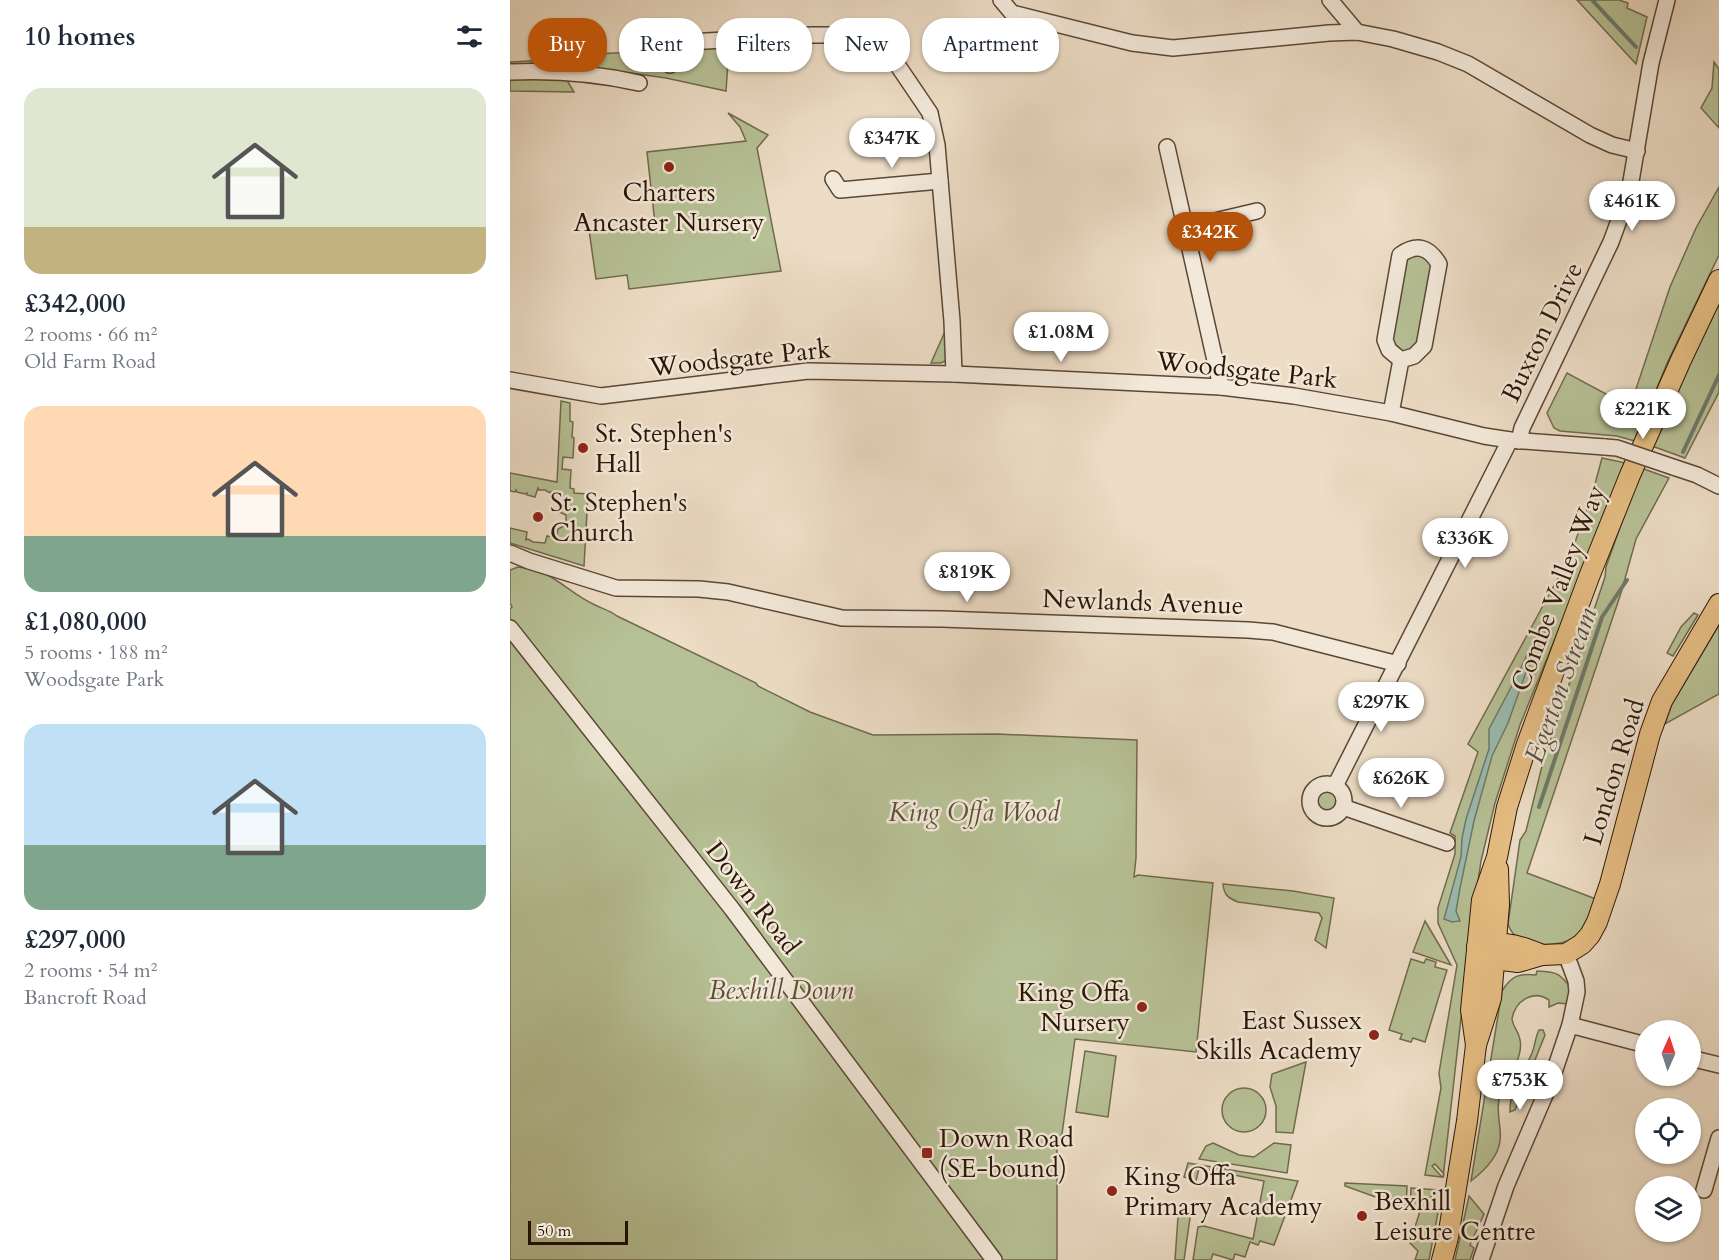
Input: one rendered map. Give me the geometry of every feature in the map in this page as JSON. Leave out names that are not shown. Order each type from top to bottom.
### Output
[{"type":"main road","name":"Combe Valley Way","points":[[1476,1044],[1471,1010],[1482,900],[1497,857],[1507,807],[1527,744],[1589,577],[1648,433],[1719,280]]},
{"type":"main road","name":"London Road","points":[[1566,954],[1582,944],[1597,922],[1650,734],[1662,702],[1719,604]]},
{"type":"main road","name":"Combe Valley Way","points":[[1442,1260],[1448,1237],[1467,1121],[1476,1044],[1491,998],[1499,905],[1497,857]]},
{"type":"main road","points":[[1477,947],[1495,951],[1522,947],[1542,955],[1566,954]]},
{"type":"street","points":[[1001,0],[1012,13],[1132,43],[1173,48],[1329,33],[1357,32],[1393,39],[1438,52],[1468,64],[1590,135],[1612,145],[1637,151]]},
{"type":"street","points":[[1330,0],[1357,32]]},
{"type":"street","name":"Buxton Drive","points":[[1335,786],[1522,428],[1611,242],[1629,193],[1651,63],[1667,0]]},
{"type":"street","points":[[704,41],[837,35],[872,43],[890,54],[930,113],[937,145],[952,321],[954,374]]},
{"type":"street","points":[[510,72],[602,74],[639,82]]},
{"type":"street","points":[[1167,147],[1221,387]]},
{"type":"street","points":[[836,191],[940,181]]},
{"type":"street","points":[[1185,228],[1257,212]]},
{"type":"street","points":[[1421,248],[1432,252],[1439,264],[1424,346],[1414,356],[1401,360],[1389,350],[1385,340],[1400,255],[1409,249],[1421,248]]},
{"type":"street","points":[[1391,413],[1401,360]]},
{"type":"street","name":"Woodsgate Park","points":[[510,380],[601,396],[808,371],[954,374],[1221,387],[1294,396],[1391,413],[1484,436],[1617,448],[1719,486]]},
{"type":"street","name":"Newlands Avenue","points":[[510,553],[616,588],[699,589],[728,592],[842,618],[954,619],[1273,632],[1398,664]]},
{"type":"street","name":"Newlands Avenue","points":[[510,565],[529,561]]},
{"type":"street","name":"Down Road","points":[[510,628],[732,909],[994,1260]]},
{"type":"street","points":[[1328,784],[1335,786],[1343,795],[1343,807],[1336,816],[1326,818],[1314,812],[1311,798],[1320,786],[1328,784]]},
{"type":"street","points":[[1343,807],[1448,843]]},
{"type":"street","points":[[1481,1260],[1506,1186],[1551,1081],[1570,1025],[1578,992],[1566,954]]},
{"type":"street","points":[[1570,1025],[1635,1042]]},
{"type":"street","points":[[1701,1061],[1719,1065]]},
{"type":"street","points":[[1704,1190],[1719,1138]]},
{"type":"green space","points":[[1577,0],[1619,0],[1628,3],[1627,8],[1647,17],[1636,64]]},
{"type":"green space","points":[[704,48],[716,48],[716,72],[727,72],[726,91],[666,78],[624,72],[704,72]]},
{"type":"green space","points":[[607,53],[619,53],[619,71],[607,70]]},
{"type":"green space","points":[[528,61],[528,65],[510,65],[510,62]]},
{"type":"green space","points":[[1714,62],[1719,69],[1719,128],[1701,108],[1712,88]]},
{"type":"green space","points":[[510,75],[565,77],[574,92],[510,91]]},
{"type":"green space","points":[[728,113],[768,135],[757,148],[781,271],[629,289],[627,275],[596,279],[589,230],[655,224],[647,152],[746,141],[740,127]]},
{"type":"green space","points":[[1719,187],[1719,255],[1668,361],[1635,441],[1617,436],[1560,431],[1554,428],[1547,413],[1567,373],[1630,407],[1670,287],[1696,228]]},
{"type":"green space","points":[[1420,253],[1434,264],[1419,346],[1402,353],[1390,340],[1405,259]]},
{"type":"green space","points":[[1719,297],[1719,392],[1685,458],[1652,446]]},
{"type":"green space","points":[[946,329],[947,360],[941,363],[931,363]]},
{"type":"green space","points":[[561,401],[570,403],[570,421],[573,422],[572,437],[574,438],[573,458],[563,457],[562,469],[571,470],[570,488],[574,489],[574,493],[588,494],[584,566],[510,543],[510,528],[527,532],[526,540],[545,543],[547,536],[556,538],[558,529],[566,525],[566,515],[557,511],[558,508],[566,510],[568,498],[538,488],[535,497],[516,490],[515,492],[510,491],[510,473],[557,482]]},
{"type":"green space","points":[[1602,458],[1626,463],[1520,725],[1495,803],[1481,861],[1471,929],[1444,1173],[1435,1164],[1432,1166],[1442,1177],[1425,1175],[1441,1088],[1439,1073],[1457,965],[1438,923],[1438,908],[1455,854],[1455,836],[1450,833],[1478,752],[1468,744],[1570,556],[1592,495]]},
{"type":"green space","points":[[1641,468],[1669,478],[1636,539],[1621,593],[1527,873],[1596,899],[1585,925],[1568,941],[1554,944],[1524,942],[1512,932],[1508,924],[1520,840],[1526,831],[1543,762],[1605,577],[1606,567]]},
{"type":"green space","name":"Bexhill Down","points":[[518,567],[541,572],[595,605],[756,683],[810,712],[873,735],[997,734],[1137,740],[1134,877],[1138,875],[1213,883],[1196,1052],[1075,1039],[1062,1134],[1057,1139],[1057,1260],[510,1260],[510,609],[512,607],[510,570]]},
{"type":"green space","points":[[1694,613],[1698,615],[1673,656],[1667,653],[1681,627]]},
{"type":"green space","points":[[1719,625],[1719,694],[1665,724],[1672,704]]},
{"type":"green space","points":[[1327,791],[1334,794],[1337,801],[1334,808],[1327,811],[1320,808],[1317,801],[1320,794]]},
{"type":"green space","points":[[1223,884],[1293,891],[1334,898],[1326,948],[1315,940],[1322,918],[1319,913],[1238,902],[1227,896]]},
{"type":"green space","points":[[1425,921],[1451,965],[1413,952]]},
{"type":"green space","points":[[1411,959],[1424,963],[1426,959],[1436,962],[1435,967],[1447,970],[1425,1042],[1413,1038],[1411,1042],[1400,1039],[1402,1034],[1389,1030]]},
{"type":"green space","points":[[1537,971],[1552,973],[1563,978],[1570,987],[1568,1004],[1558,1003],[1549,1007],[1549,1000],[1531,996],[1517,1007],[1512,1019],[1521,1044],[1520,1052],[1499,1100],[1499,1147],[1490,1164],[1471,1181],[1502,991],[1516,977],[1536,975]]},
{"type":"green space","points":[[1539,1030],[1543,1030],[1545,1035],[1515,1110],[1510,1112],[1514,1089],[1532,1053]]},
{"type":"green space","points":[[1085,1051],[1116,1056],[1108,1117],[1076,1112]]},
{"type":"green space","points":[[1306,1062],[1293,1133],[1276,1132],[1276,1106],[1270,1087],[1272,1074]]},
{"type":"green space","points":[[1244,1088],[1259,1095],[1266,1110],[1259,1125],[1244,1132],[1229,1125],[1222,1110],[1229,1095]]},
{"type":"green space","points":[[1213,1143],[1239,1155],[1254,1157],[1274,1143],[1291,1145],[1287,1173],[1199,1159],[1206,1146]]},
{"type":"green space","points":[[1188,1163],[1298,1181],[1274,1245],[1260,1241],[1258,1245],[1250,1242],[1245,1257],[1235,1254],[1233,1260],[1213,1254],[1211,1260],[1193,1260],[1198,1227],[1204,1226],[1253,1239],[1264,1181],[1199,1168],[1196,1181],[1184,1177]]},
{"type":"green space","points":[[1345,1183],[1407,1186],[1406,1208],[1345,1186]]},
{"type":"green space","points":[[1411,1188],[1440,1190],[1427,1200],[1429,1204],[1441,1195],[1442,1191],[1429,1260],[1415,1260],[1418,1251],[1410,1243],[1420,1211],[1410,1209]]},
{"type":"green space","points":[[1469,1196],[1484,1214],[1470,1245],[1474,1248],[1470,1260],[1455,1260]]},
{"type":"green space","points":[[1179,1203],[1192,1204],[1184,1260],[1175,1260]]},
{"type":"water","points":[[1540,627],[1546,629],[1525,675],[1508,723],[1492,756],[1474,821],[1460,888],[1456,911],[1460,921],[1452,922],[1444,919],[1461,857],[1466,819],[1489,749],[1489,729]]},
{"type":"waterway","name":"Egerton Stream","points":[[1592,0],[1636,47]]},
{"type":"waterway","name":"Egerton Stream","points":[[1683,452],[1719,375]]},
{"type":"waterway","name":"Egerton Stream","points":[[1539,807],[1602,617],[1627,580]]},
{"type":"place","name":"Charters Ancaster Nursery","points":[[669,167]]},
{"type":"place","name":"St. Stephen's Hall","points":[[583,448]]},
{"type":"place","name":"St. Stephen's Church","points":[[538,517]]},
{"type":"place","name":"King Offa Nursery","points":[[1142,1007]]},
{"type":"place","name":"East Sussex Skills Academy","points":[[1374,1035]]},
{"type":"place","name":"Down Road (SE-bound)","points":[[927,1153]]},
{"type":"place","name":"King Offa Primary Academy","points":[[1112,1191]]},
{"type":"place","name":"Bexhill Leisure Centre","points":[[1362,1216]]},
{"type":"park label","name":"King Offa Wood","points":[[974,812]]}]
